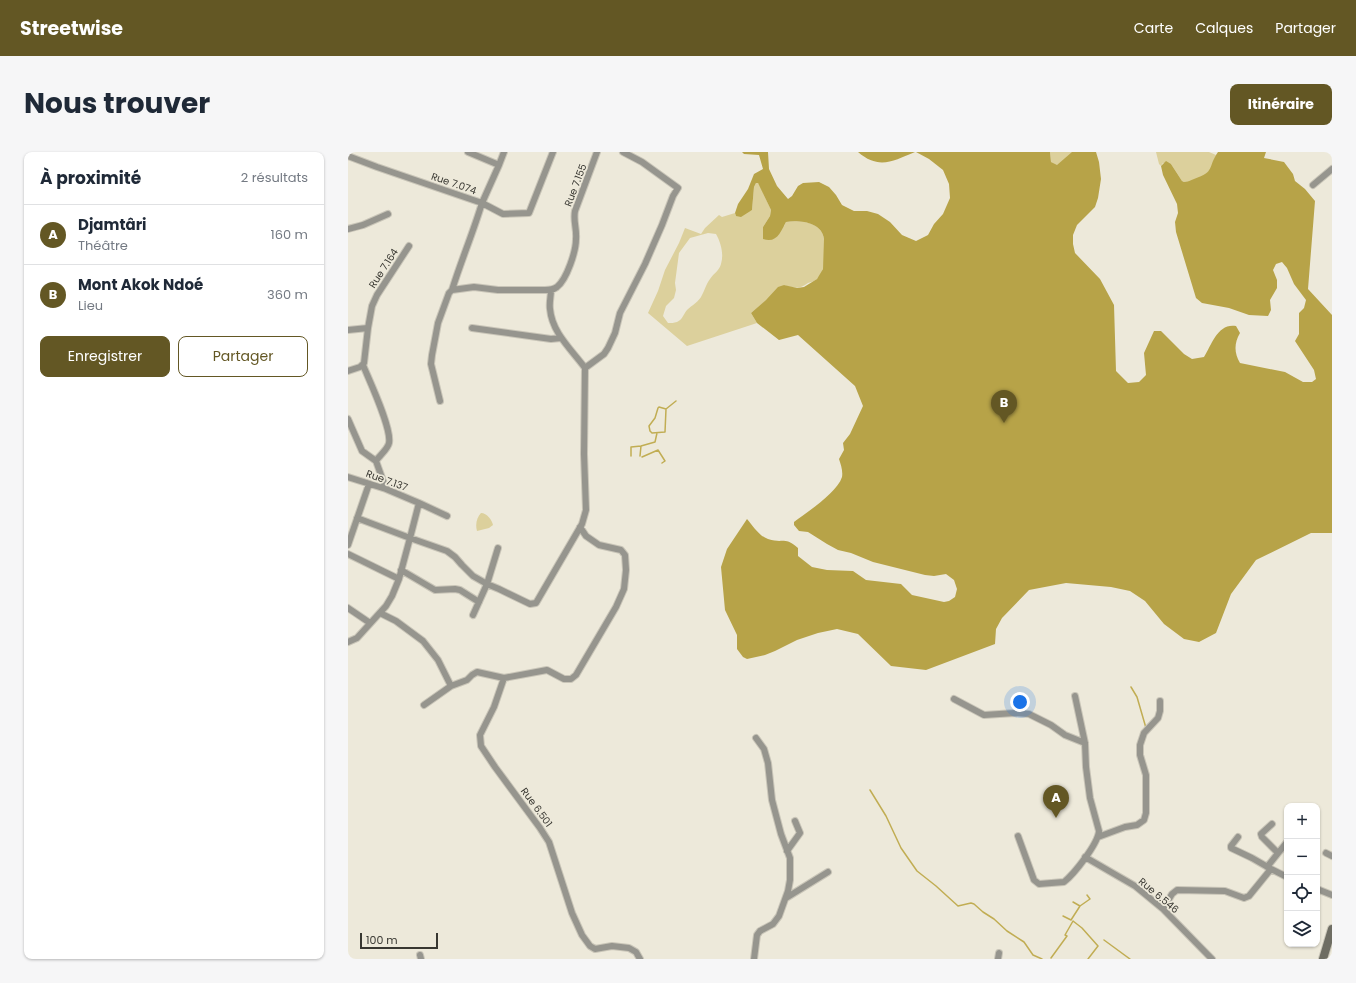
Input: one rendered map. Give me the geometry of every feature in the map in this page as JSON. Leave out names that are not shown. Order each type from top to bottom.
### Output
[{"type":"street","points":[[468,152],[499,165]]},
{"type":"street","name":"Rue 7.074","points":[[348,156],[482,203],[504,152]]},
{"type":"street","points":[[440,401],[431,364],[438,323],[447,297],[452,290],[482,203],[503,214],[529,213],[553,152]]},
{"type":"street","name":"Rue 7.155","points":[[551,290],[556,288],[561,283],[572,257],[576,241],[574,219],[575,211],[597,152]]},
{"type":"street","points":[[585,368],[604,354],[608,348],[620,313],[678,188],[638,160],[623,152]]},
{"type":"street","points":[[1313,185],[1332,169]]},
{"type":"street","points":[[348,229],[363,225],[388,214]]},
{"type":"street","name":"Rue 7.164","points":[[363,365],[372,306],[377,295],[409,246]]},
{"type":"street","points":[[357,518],[447,551],[455,557],[473,576],[530,604],[536,603],[580,527],[586,510],[584,454],[585,368],[561,338],[549,307],[551,290],[498,290],[474,287],[452,290]]},
{"type":"street","points":[[348,330],[368,328]]},
{"type":"street","points":[[472,328],[551,339],[561,338]]},
{"type":"street","points":[[348,371],[363,365],[381,409],[389,442],[388,446],[376,460]]},
{"type":"street","points":[[348,419],[362,451],[376,460],[386,489]]},
{"type":"street","name":"Rue 7.137","points":[[348,477],[386,489],[447,516]]},
{"type":"street","points":[[348,545],[351,527],[357,518],[369,484]]},
{"type":"street","points":[[348,642],[357,638],[392,596],[399,579],[419,503]]},
{"type":"street","points":[[424,705],[451,686],[467,680],[477,672],[504,678],[547,670],[564,679],[571,679],[576,675],[616,607],[624,588],[626,570],[625,554],[622,550],[598,545],[586,536],[580,527]]},
{"type":"street","points":[[473,615],[487,584],[498,548]]},
{"type":"street","points":[[348,554],[399,579]]},
{"type":"street","points":[[401,570],[435,590],[455,588],[479,602]]},
{"type":"street","points":[[348,608],[370,623]]},
{"type":"street","points":[[380,612],[396,621],[423,641],[438,660],[451,686]]},
{"type":"street","name":"Rue 6.501","points":[[504,678],[494,707],[480,735],[481,746],[495,768],[540,828],[548,842],[572,913],[582,935],[590,946],[594,949],[612,946],[629,948],[636,952],[640,959]]},
{"type":"street","points":[[1018,836],[1036,883],[1064,882],[1085,857],[1098,837],[1090,798],[1085,743],[1075,696]]},
{"type":"street","points":[[954,699],[984,715],[1015,713],[1029,714],[1051,725],[1065,735],[1085,743]]},
{"type":"street","points":[[1098,837],[1125,827],[1137,825],[1144,820],[1146,813],[1146,775],[1140,754],[1140,746],[1144,733],[1158,718],[1160,701]]},
{"type":"street","points":[[754,959],[757,936],[760,931],[773,924],[779,916],[786,898],[790,880],[790,858],[781,834],[772,800],[768,762],[764,749],[756,738]]},
{"type":"street","points":[[787,851],[800,833],[795,821]]},
{"type":"street","points":[[1272,824],[1261,834],[1262,837],[1278,853]]},
{"type":"street","points":[[1238,837],[1231,848],[1284,876]]},
{"type":"street","points":[[1163,909],[1172,894],[1177,890],[1225,891],[1240,898],[1247,898],[1257,887],[1284,846]]},
{"type":"street","points":[[1326,853],[1332,856]]},
{"type":"street","name":"Rue 6.546","points":[[1085,857],[1135,886],[1163,909],[1212,959]]},
{"type":"street","points":[[786,898],[828,872]]},
{"type":"street","points":[[1320,891],[1332,895]]},
{"type":"street","points":[[1323,959],[1332,929]]},
{"type":"shaded area","points":[[742,152],[768,152],[769,169],[777,186],[788,199],[792,196],[798,186],[803,183],[819,182],[829,187],[842,205],[854,211],[867,211],[878,214],[890,222],[902,235],[916,241],[928,235],[934,224],[943,214],[950,198],[949,184],[943,170],[929,159],[916,152],[1050,152],[1051,162],[1057,165],[1072,152],[1096,152],[1101,179],[1098,198],[1095,207],[1077,225],[1073,235],[1073,244],[1075,253],[1100,279],[1114,305],[1116,371],[1128,383],[1139,382],[1146,375],[1144,353],[1154,331],[1161,331],[1184,354],[1192,359],[1204,357],[1220,331],[1230,326],[1236,326],[1240,333],[1236,348],[1240,363],[1285,372],[1303,382],[1312,382],[1316,379],[1314,370],[1295,341],[1299,334],[1299,313],[1304,308],[1306,300],[1294,284],[1287,268],[1282,262],[1276,264],[1273,270],[1277,280],[1277,288],[1270,300],[1271,310],[1268,316],[1249,315],[1229,308],[1202,303],[1196,298],[1176,232],[1175,222],[1178,213],[1177,204],[1163,175],[1161,166],[1166,161],[1171,164],[1182,181],[1186,182],[1205,174],[1210,168],[1218,152],[1266,152],[1264,158],[1284,162],[1293,174],[1295,181],[1305,189],[1315,201],[1308,289],[1332,315],[1332,533],[1311,533],[1256,560],[1231,594],[1216,633],[1199,642],[1184,639],[1164,624],[1145,601],[1130,591],[1111,587],[1066,583],[1029,590],[1002,618],[996,629],[995,644],[926,670],[891,666],[858,634],[837,629],[797,640],[765,655],[747,659],[743,657],[737,649],[737,635],[725,610],[721,567],[727,549],[747,519],[765,538],[786,541],[793,544],[798,548],[798,556],[812,567],[827,570],[853,571],[866,580],[901,584],[912,595],[944,602],[955,597],[957,589],[954,580],[946,574],[934,576],[925,575],[873,562],[851,553],[838,550],[808,532],[799,531],[794,525],[794,522],[828,496],[839,483],[842,477],[842,468],[839,459],[844,450],[843,443],[850,434],[863,406],[855,386],[798,335],[779,340],[757,323],[751,313],[778,287],[784,285],[797,288],[804,287],[817,279],[823,269],[824,239],[822,233],[815,226],[809,223],[797,221],[786,222],[778,236],[772,240],[763,239],[763,227],[770,216],[771,210],[758,183],[756,183],[754,187],[752,210],[741,217],[736,216],[735,213],[738,204],[748,189],[754,174],[763,169],[759,155],[744,154]]},
{"type":"shaded area","points":[[858,152],[915,152],[893,161],[879,162],[866,158]]},
{"type":"shaded area","points":[[1050,152],[1073,152],[1058,165],[1055,165],[1051,162]]},
{"type":"shaded area","points":[[1156,152],[1209,152],[1216,155],[1212,167],[1208,173],[1197,179],[1185,182],[1182,181],[1171,164],[1163,163],[1161,166],[1159,164]]},
{"type":"shaded area","points":[[756,183],[758,183],[771,210],[770,216],[763,227],[784,226],[786,222],[798,221],[810,223],[819,229],[824,239],[824,266],[822,271],[816,280],[802,286],[794,288],[784,285],[751,313],[757,323],[687,346],[648,313],[658,291],[665,270],[685,228],[701,234],[705,228],[719,215],[722,217],[735,213],[736,216],[752,210],[754,187]],"holes":[[[708,233],[716,234],[721,245],[722,252],[722,260],[718,270],[709,281],[699,300],[687,310],[679,321],[675,323],[668,323],[663,316],[666,306],[674,298],[679,253],[690,238]]]},
{"type":"shaded area","points":[[481,513],[489,517],[493,525],[489,528],[477,531],[477,521]]},
{"type":"waterway","points":[[666,409],[665,432],[652,433],[649,426],[655,418],[658,408],[666,409],[676,401]]},
{"type":"waterway","points":[[631,456],[631,447],[655,442],[657,433]]},
{"type":"waterway","points":[[640,456],[641,446]]},
{"type":"waterway","points":[[642,457],[658,450],[665,461],[662,463]]},
{"type":"waterway","points":[[1131,687],[1137,697],[1146,728]]},
{"type":"waterway","points":[[870,790],[886,816],[901,848],[917,871],[958,906],[971,903],[974,904],[1007,931],[1024,942],[1033,955],[1042,959]]},
{"type":"waterway","points":[[1063,916],[1071,920],[1080,906],[1090,899],[1087,895]]},
{"type":"waterway","points":[[1073,902],[1080,906]]},
{"type":"waterway","points":[[1051,958],[1067,936],[1065,935],[1073,921],[1082,928],[1098,946],[1088,959]]},
{"type":"waterway","points":[[1104,940],[1130,959]]},
{"type":"place","name":"Mont Akok Ndoé","points":[[1004,423]]},
{"type":"place","name":"Djamtâri","points":[[1056,818]]}]
